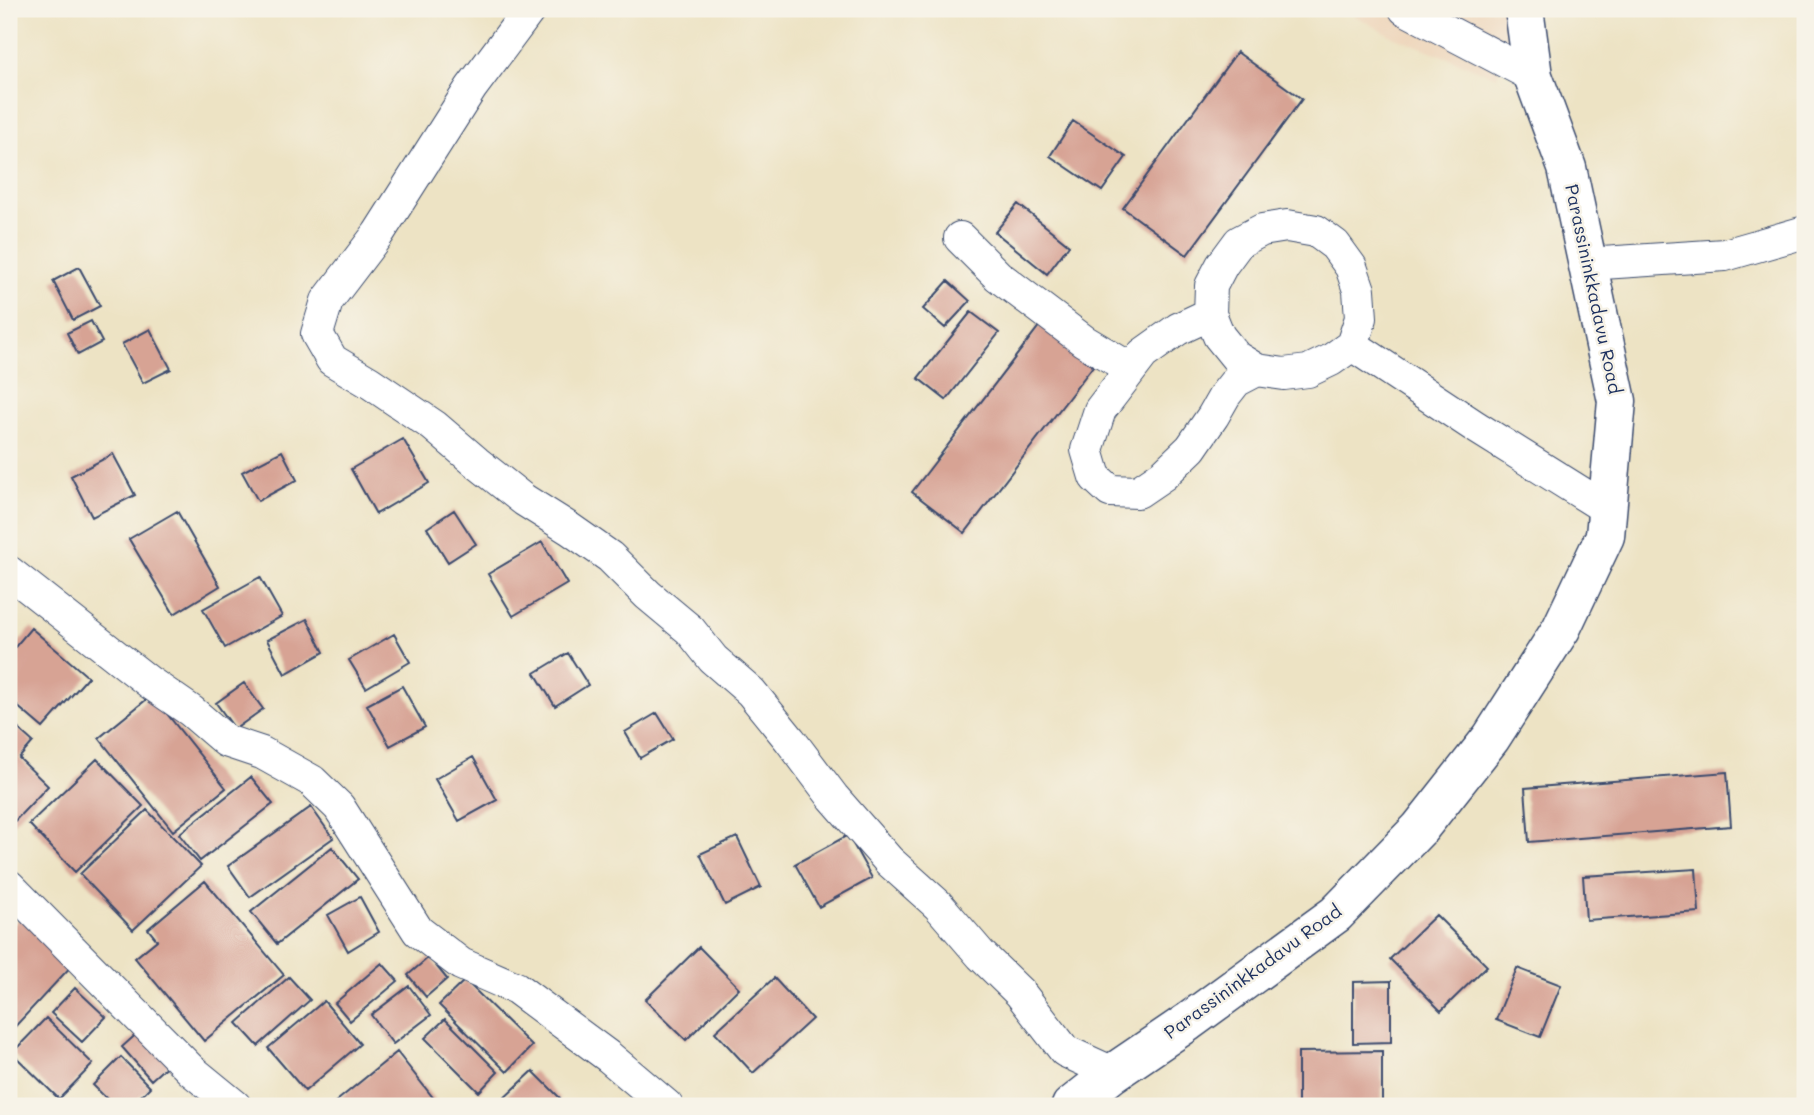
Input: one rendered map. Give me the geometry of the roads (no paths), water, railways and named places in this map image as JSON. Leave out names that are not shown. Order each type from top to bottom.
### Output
[{"type":"main road","name":"Parassininkkadavu Road","points":[[1071,1106],[1336,914],[1420,828],[1490,738],[1561,629],[1605,536],[1617,401],[1567,168],[1533,76],[1524,9]]},
{"type":"street","points":[[530,9],[471,88],[378,234],[327,301],[317,334],[332,360],[434,426],[524,500],[610,557],[648,595],[690,630],[713,659],[751,692],[832,797],[889,861],[939,905],[981,955],[1020,993],[1065,1051],[1113,1073]]},
{"type":"street","points":[[1405,9],[1533,76]]},
{"type":"street","points":[[1287,226],[1316,231],[1335,245],[1351,267],[1359,290],[1361,318],[1352,345],[1331,360],[1308,371],[1284,374],[1257,370],[1236,357],[1219,336],[1210,314],[1212,285],[1222,265],[1239,242],[1262,229],[1287,226]]},
{"type":"street","points":[[1587,264],[1725,255],[1805,232]]},
{"type":"street","points":[[960,239],[998,276],[1084,341],[1131,369]]},
{"type":"street","points":[[1210,314],[1178,330],[1143,354],[1100,410],[1087,450],[1095,477],[1110,491],[1138,492],[1163,475],[1191,448],[1225,395],[1236,382],[1257,370]]},
{"type":"street","points":[[1352,345],[1607,509]]},
{"type":"street","points":[[9,572],[149,682],[191,711],[226,741],[262,753],[312,781],[339,807],[418,930],[461,964],[516,988],[609,1057],[667,1106]]},
{"type":"street","points":[[9,886],[191,1070],[235,1106]]}]
